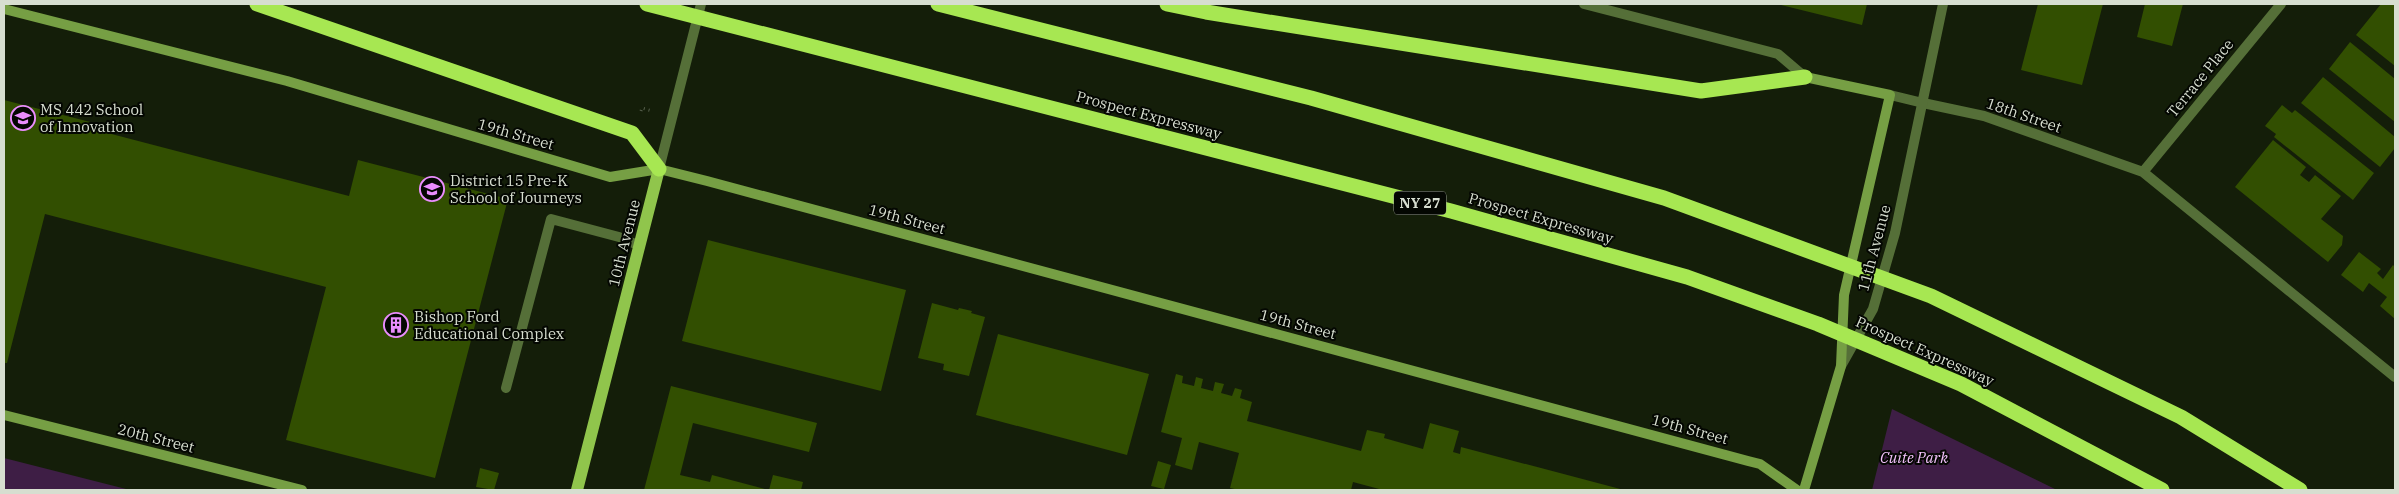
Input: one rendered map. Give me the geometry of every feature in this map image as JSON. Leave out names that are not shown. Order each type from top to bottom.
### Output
[{"type":"highway","points":[[257,4],[632,133],[659,168]]},
{"type":"highway","name":"Prospect Expressway","points":[[647,4],[1451,211],[1687,277],[1818,324],[1961,384],[2162,490]]},
{"type":"highway","points":[[938,4],[1311,98],[1664,198],[1931,296],[2181,417],[2300,490]]},
{"type":"highway","points":[[1166,4],[1701,91],[1806,77]]},
{"type":"main road","name":"19th Street","points":[[4,8],[287,81],[610,177],[659,168],[1754,462],[1760,464],[1797,490]]},
{"type":"main road","name":"18th Street","points":[[1806,77],[1890,96]]},
{"type":"main road","points":[[1841,366],[1844,295],[1890,96]]},
{"type":"main road","name":"10th Avenue","points":[[577,490],[659,168]]},
{"type":"main road","name":"11th Avenue","points":[[1804,490],[1841,366]]},
{"type":"main road","name":"20th Street","points":[[4,415],[302,490]]},
{"type":"street","name":"10th Avenue","points":[[659,168],[701,4]]},
{"type":"street","name":"18th Street","points":[[1584,4],[1778,54],[1806,77]]},
{"type":"street","name":"11th Avenue","points":[[1841,366],[1873,309],[1895,233],[1943,4]]},
{"type":"street","name":"Terrace Place","points":[[2143,172],[2281,4]]},
{"type":"street","name":"18th Street","points":[[1890,96],[1984,116],[2143,172],[2395,377]]},
{"type":"street","points":[[506,388],[551,218],[619,237],[640,246]]},
{"type":"green space","name":"Cuite Park","points":[[1892,409],[2057,490],[1872,490]]},
{"type":"green space","points":[[4,458],[130,490],[4,490]]},
{"type":"building","points":[[1777,4],[1867,4],[1862,25]]},
{"type":"building","points":[[2038,4],[2103,4],[2082,85],[2021,70]]},
{"type":"building","points":[[2145,4],[2183,4],[2172,46],[2137,37]]},
{"type":"building","points":[[2381,4],[2395,4],[2395,66],[2356,35]]},
{"type":"building","points":[[2350,42],[2395,79],[2395,122],[2329,69]]},
{"type":"building","points":[[2323,77],[2395,137],[2395,148],[2380,167],[2301,103]]},
{"type":"building","name":"Bishop Ford Educational Complex","points":[[4,100],[102,125],[100,131],[349,196],[358,160],[508,199],[435,478],[286,440],[326,287],[45,214],[7,363],[4,363]]},
{"type":"building","points":[[2282,105],[2292,113],[2295,110],[2374,173],[2353,200],[2274,137],[2276,134],[2265,126]]},
{"type":"building","points":[[2273,140],[2306,167],[2300,175],[2309,182],[2315,175],[2341,196],[2321,219],[2343,236],[2342,245],[2328,262],[2235,187]]},
{"type":"building","points":[[708,240],[906,290],[881,391],[682,341]]},
{"type":"building","points":[[2359,252],[2381,269],[2377,273],[2383,279],[2393,265],[2395,267],[2395,319],[2380,306],[2387,297],[2369,283],[2363,292],[2341,275]]},
{"type":"building","points":[[932,303],[958,310],[959,308],[972,311],[971,313],[985,317],[969,376],[943,370],[944,364],[918,358]]},
{"type":"building","points":[[998,334],[1149,374],[1127,455],[976,415]]},
{"type":"building","points":[[1176,374],[1183,376],[1182,383],[1194,386],[1196,377],[1203,379],[1201,388],[1213,391],[1215,382],[1224,384],[1221,393],[1232,396],[1235,388],[1242,390],[1240,398],[1252,402],[1247,421],[1361,451],[1367,430],[1385,434],[1384,438],[1423,449],[1430,423],[1459,431],[1453,452],[1460,454],[1461,447],[1624,490],[1383,490],[1353,482],[1351,490],[1239,490],[1230,488],[1239,453],[1199,442],[1192,470],[1175,465],[1182,438],[1161,432]]},
{"type":"building","points":[[671,386],[817,423],[809,452],[693,423],[680,475],[710,482],[712,475],[769,490],[644,490]]},
{"type":"building","points":[[1158,461],[1171,465],[1164,489],[1151,486]]},
{"type":"building","points":[[480,468],[499,473],[494,490],[476,487]]},
{"type":"building","points":[[773,475],[803,482],[801,490],[769,490]]},
{"type":"place","name":"MS 442 School of Innovation","points":[[23,118]]},
{"type":"place","name":"District 15 Pre-K School of Journeys","points":[[432,189]]},
{"type":"place","name":"Bishop Ford Educational Complex","points":[[396,325]]}]
